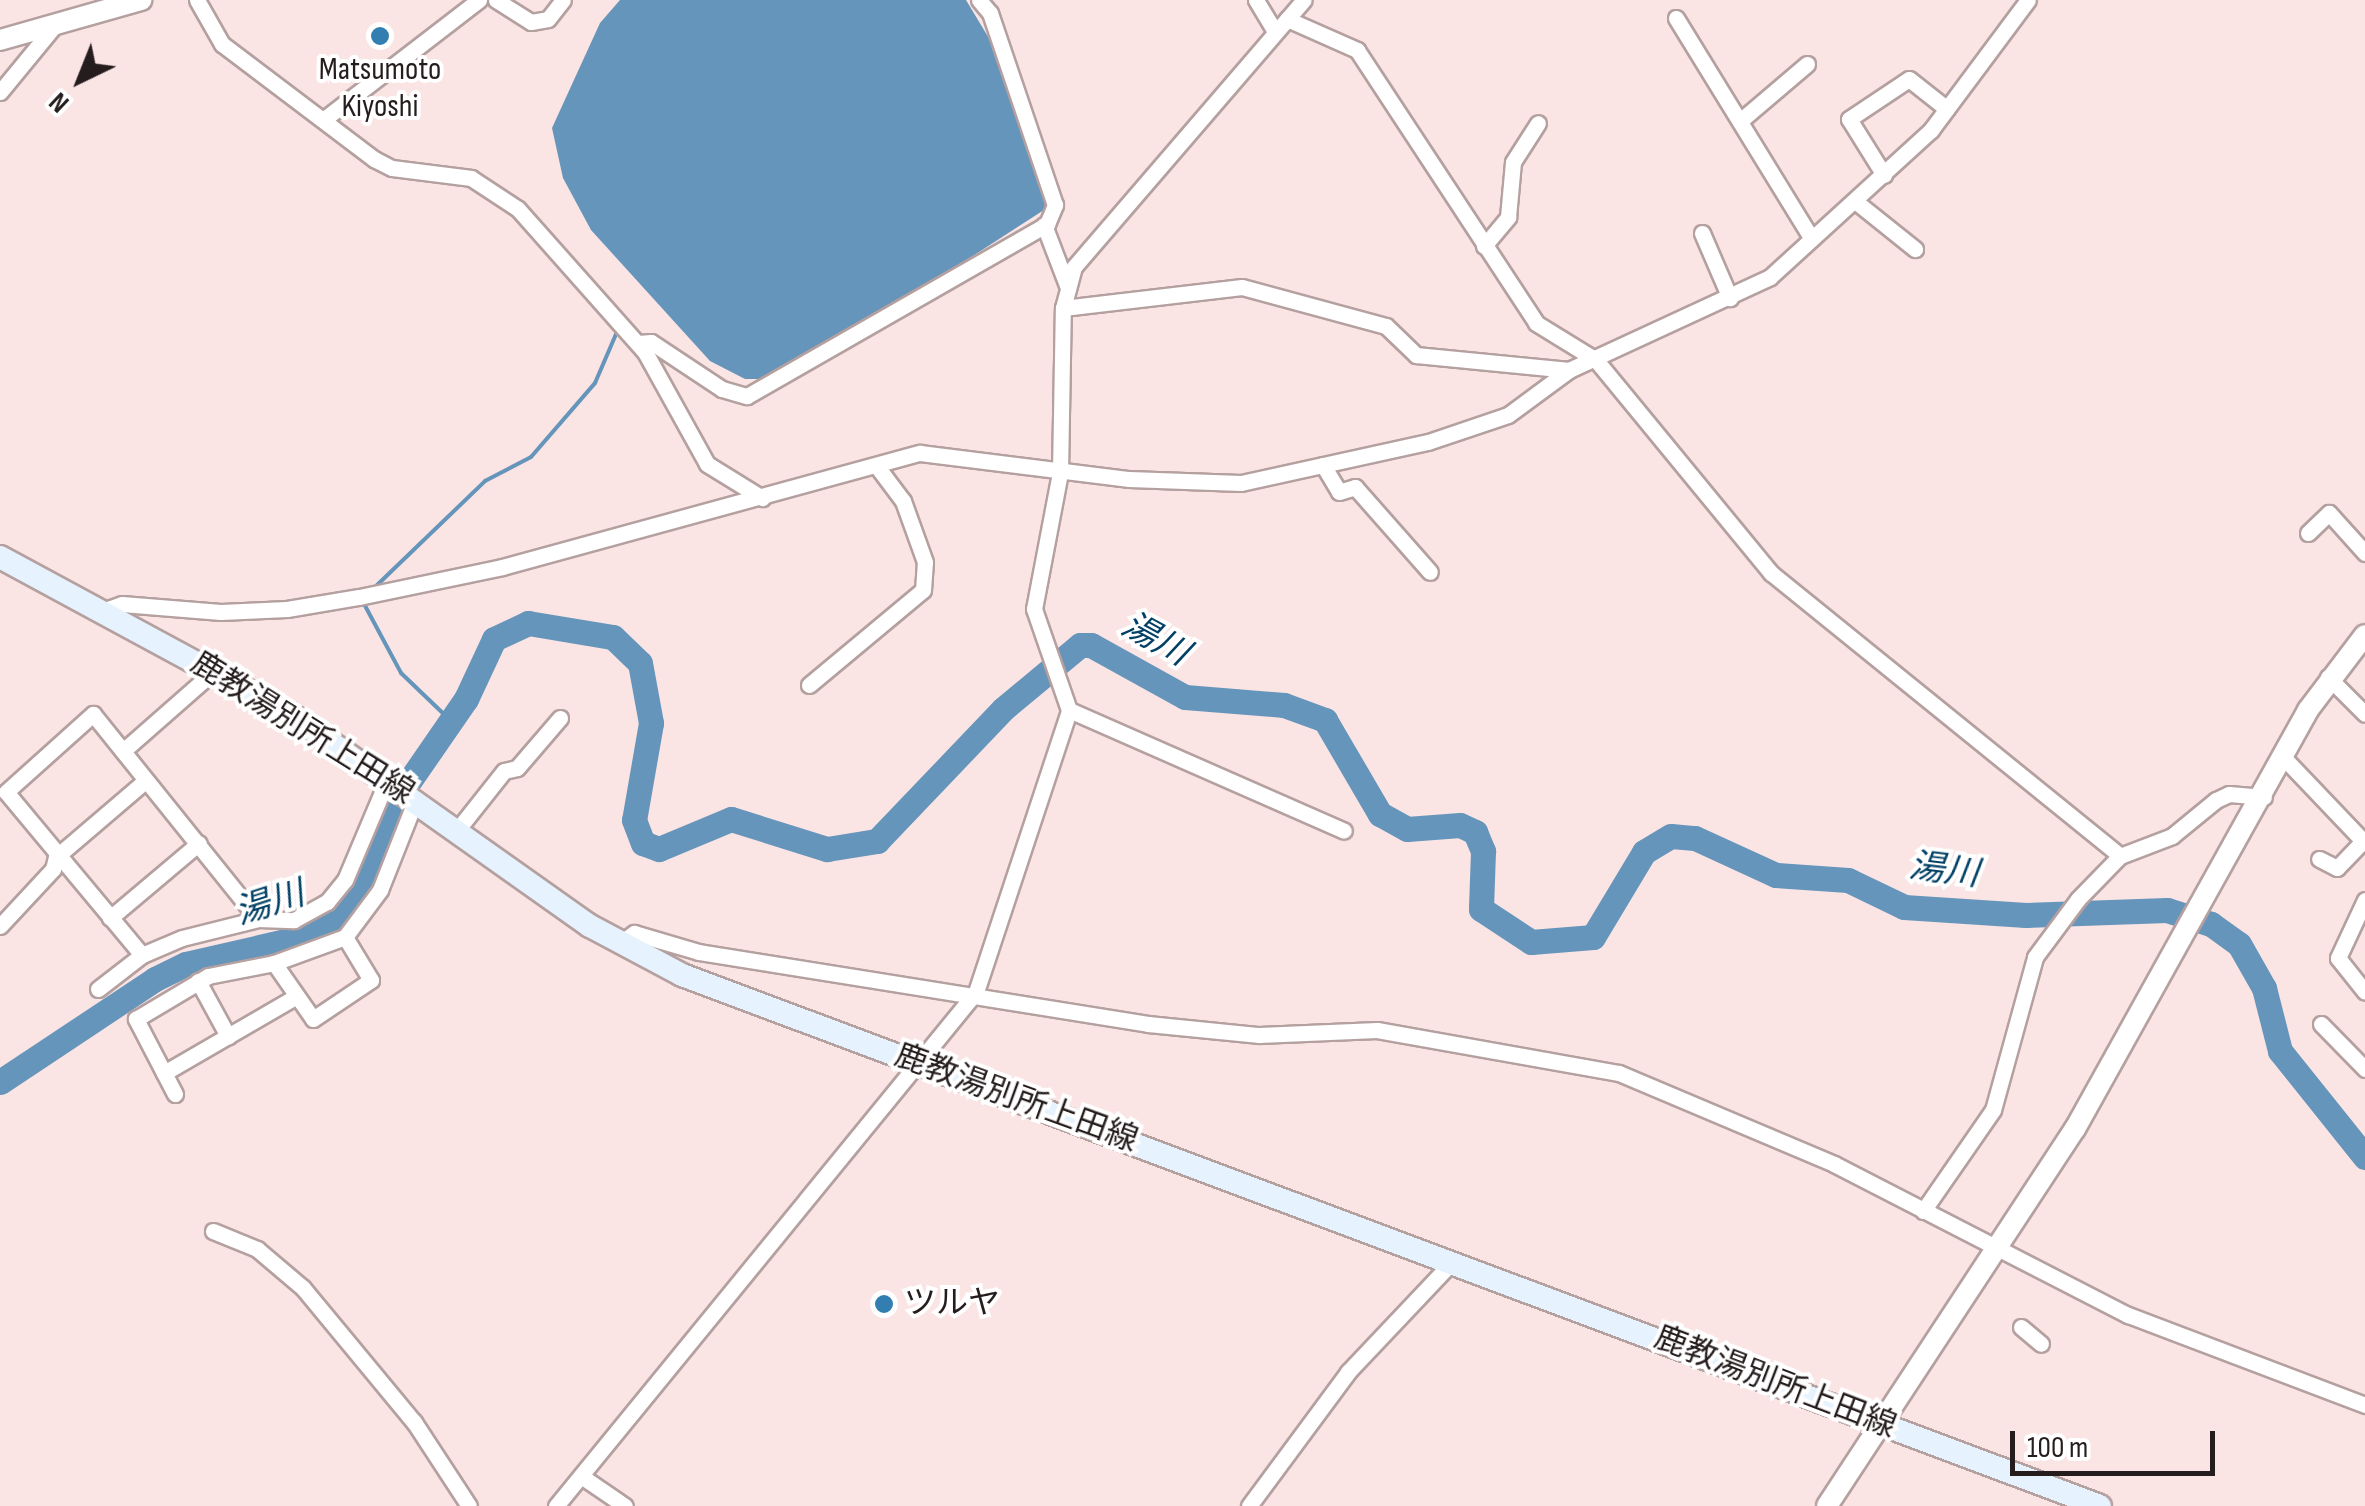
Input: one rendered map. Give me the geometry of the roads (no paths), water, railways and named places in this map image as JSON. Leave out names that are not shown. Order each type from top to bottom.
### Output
[{"type":"main road","name":"鹿教湯別所上田線","points":[[0,557],[214,672],[402,789],[619,944],[682,975],[2100,1506]]},
{"type":"street","points":[[0,40],[141,0]]},
{"type":"street","points":[[197,0],[222,44],[385,166],[470,178],[518,209],[638,343],[706,464],[762,498]]},
{"type":"street","points":[[324,120],[479,0]]},
{"type":"street","points":[[496,0],[531,22],[548,19],[563,0]]},
{"type":"street","points":[[638,343],[651,342],[722,390],[747,396],[1044,225],[1055,205],[990,13],[979,0]]},
{"type":"street","points":[[1256,0],[1275,32]]},
{"type":"street","points":[[556,1506],[976,992],[1069,710],[1034,609],[1060,473],[1063,308],[1074,267],[1304,0]]},
{"type":"street","points":[[99,612],[122,604],[221,612],[286,609],[358,597],[502,567],[876,464],[938,453],[1060,473],[1241,483],[1508,415],[1570,370],[1770,278],[1884,175],[1947,109],[2028,0]]},
{"type":"street","points":[[1676,18],[1812,239]]},
{"type":"street","points":[[1287,19],[1357,50],[1536,324],[1596,360],[1771,573],[2120,856]]},
{"type":"street","points":[[0,92],[56,25]]},
{"type":"street","points":[[1740,121],[1807,64]]},
{"type":"street","points":[[1884,175],[1849,119],[1908,79],[1947,109]]},
{"type":"street","points":[[1484,246],[1508,217],[1513,162],[1538,123]]},
{"type":"street","points":[[1855,201],[1915,250]]},
{"type":"street","points":[[1044,225],[1068,288]]},
{"type":"street","points":[[1702,233],[1730,298]]},
{"type":"street","points":[[1063,308],[1242,287],[1386,326],[1416,355],[1570,370]]},
{"type":"street","points":[[809,685],[923,590],[925,562],[903,501],[876,464]]},
{"type":"street","points":[[1323,464],[1339,492],[1355,487],[1430,572]]},
{"type":"street","points":[[2308,533],[2329,514],[2365,553]]},
{"type":"street","points":[[1827,1506],[2075,1129],[2174,942],[2264,798],[2328,677],[2365,636]]},
{"type":"street","points":[[124,750],[214,672]]},
{"type":"street","points":[[2328,677],[2365,714]]},
{"type":"street","points":[[1069,710],[1344,831]]},
{"type":"street","points":[[142,956],[6,792],[93,714],[258,919]]},
{"type":"street","points":[[458,829],[504,771],[517,768],[560,718]]},
{"type":"street","points":[[2284,758],[2363,841],[2337,868],[2319,859]]},
{"type":"street","points":[[0,926],[53,869],[56,856],[145,781]]},
{"type":"street","points":[[98,989],[142,956],[258,919],[294,920],[326,902],[345,880],[402,789]]},
{"type":"street","points":[[175,1094],[136,1019],[198,981],[274,964],[345,937],[380,890],[402,789]]},
{"type":"street","points":[[1923,1211],[1993,1110],[2034,957],[2078,899],[2120,856],[2172,836],[2228,794],[2264,798]]},
{"type":"street","points":[[110,918],[200,843]]},
{"type":"street","points":[[2365,900],[2338,958],[2365,992]]},
{"type":"street","points":[[619,944],[634,933],[699,952],[976,992],[1226,1034],[1377,1030],[1619,1074],[1714,1108],[2128,1315],[2365,1404]]},
{"type":"street","points":[[274,964],[313,1019],[371,980],[345,937]]},
{"type":"street","points":[[198,981],[228,1036]]},
{"type":"street","points":[[164,1073],[295,997]]},
{"type":"street","points":[[2321,1024],[2365,1070]]},
{"type":"street","points":[[212,1230],[257,1249],[302,1288],[414,1422],[469,1506]]},
{"type":"street","points":[[1250,1506],[1348,1372],[1454,1261]]},
{"type":"street","points":[[2022,1327],[2041,1344]]},
{"type":"street","points":[[582,1476],[625,1506]]},
{"type":"water","points":[[620,0],[966,0],[996,50],[1047,208],[846,338],[760,379],[745,379],[710,361],[591,230],[563,178],[552,128],[600,23]]},
{"type":"waterway","points":[[375,587],[485,481],[531,457],[595,383],[617,332]]},
{"type":"waterway","points":[[363,602],[401,673],[451,721]]},
{"type":"waterway","name":"湯川","points":[[0,1082],[155,979],[186,964],[303,937],[338,917],[362,888],[399,796],[466,699],[494,639],[528,623],[613,637],[640,663],[651,723],[634,820],[643,843],[659,849],[731,819],[827,849],[877,841],[1003,709],[1080,645],[1091,645],[1185,697],[1284,705],[1325,720],[1380,814],[1407,829],[1460,825],[1475,832],[1483,851],[1481,909],[1531,942],[1593,937],[1644,852],[1671,836],[1695,838],[1776,875],[1848,880],[1904,907],[2026,915],[2167,910],[2211,924],[2239,944],[2264,988],[2280,1051],[2365,1157]]},
{"type":"place","name":"Matsumoto Kiyoshi","points":[[380,36]]},
{"type":"place","name":"ツルヤ","points":[[884,1304]]}]
